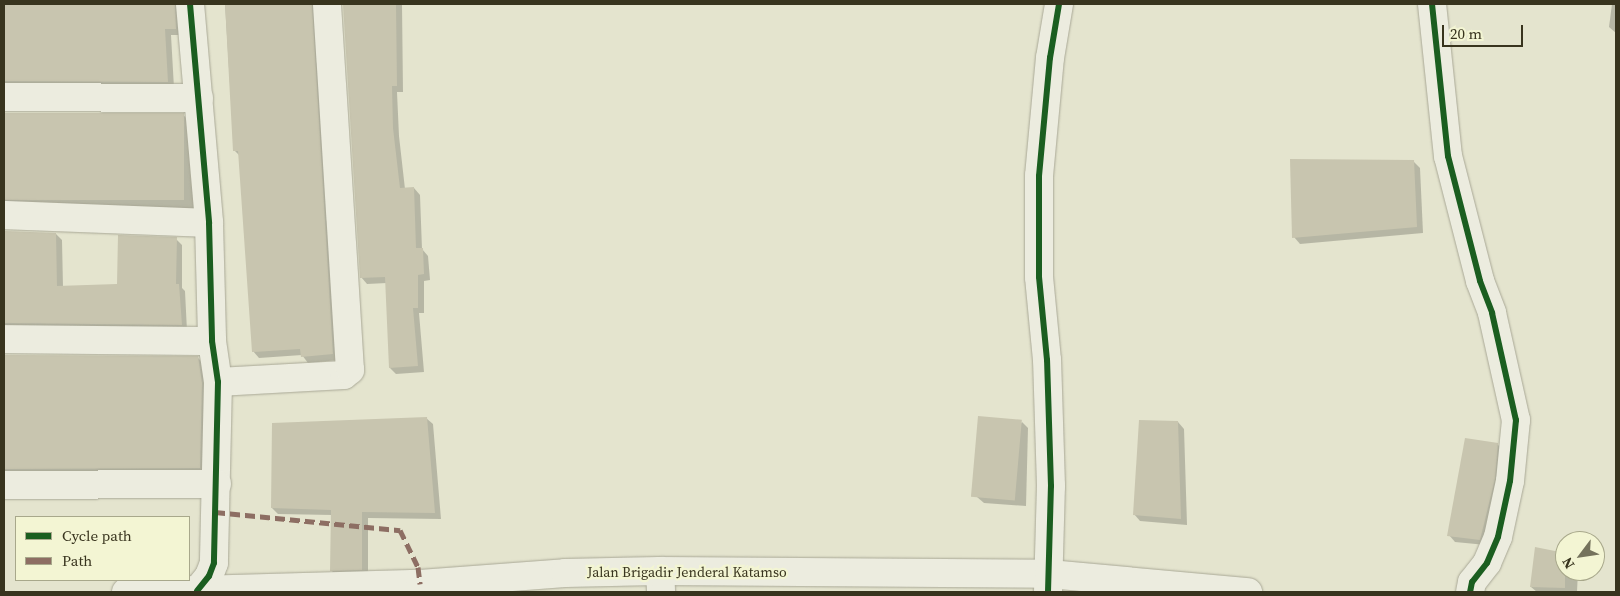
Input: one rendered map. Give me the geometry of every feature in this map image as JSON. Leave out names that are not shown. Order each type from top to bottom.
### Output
[{"type":"street","points":[[190,4],[209,223],[212,341],[218,382],[214,563],[209,576],[197,591]]},
{"type":"street","points":[[218,382],[344,375],[350,370],[327,4]]},
{"type":"street","points":[[1049,583],[1051,486],[1047,360],[1039,278],[1039,176],[1050,58],[1060,4]]},
{"type":"street","points":[[1432,4],[1448,156],[1477,273],[1492,313],[1516,420],[1510,480],[1498,537],[1487,563],[1472,582],[1470,592]]},
{"type":"street","points":[[4,97],[199,98]]},
{"type":"street","points":[[4,215],[209,223]]},
{"type":"street","points":[[4,339],[212,341]]},
{"type":"street","points":[[4,485],[217,484]]},
{"type":"street","name":"Jalan Brigadir Jenderal Katamso","points":[[126,592],[420,584],[565,573],[661,582],[1049,583],[1248,592]]},
{"type":"building","points":[[4,4],[175,4],[176,29],[165,29],[168,82],[4,81]]},
{"type":"building","points":[[225,4],[312,4],[333,354],[301,357],[300,349],[252,352],[238,151],[233,151]]},
{"type":"building","points":[[343,4],[396,4],[397,86],[392,86],[393,128],[400,188],[414,187],[416,248],[423,248],[424,274],[418,275],[418,308],[413,308],[418,366],[389,368],[385,277],[360,278]]},
{"type":"building","points":[[4,113],[184,113],[184,200],[4,200]]},
{"type":"building","points":[[1290,159],[1414,160],[1417,227],[1292,238]]},
{"type":"building","points":[[4,231],[56,233],[57,286],[117,284],[118,235],[177,237],[176,284],[179,284],[182,325],[4,323]]},
{"type":"building","points":[[4,355],[198,356],[202,383],[200,468],[4,469]]},
{"type":"building","points":[[978,416],[1022,420],[1015,501],[971,497]]},
{"type":"building","points":[[427,417],[435,513],[362,512],[362,570],[330,571],[331,510],[271,508],[272,423]]},
{"type":"building","points":[[1139,420],[1178,421],[1181,519],[1133,515]]},
{"type":"building","points":[[1465,438],[1498,443],[1495,479],[1480,540],[1447,536]]},
{"type":"building","points":[[1535,547],[1555,551],[1555,581],[1565,581],[1565,588],[1530,587]]},
{"type":"marked path","points":[[215,512],[400,530],[418,567],[420,584]]},
{"type":"cycle path","points":[[190,4],[209,223],[212,341],[218,382],[214,563],[209,576],[197,591]]},
{"type":"cycle path","points":[[1048,592],[1051,486],[1047,360],[1039,277],[1039,176],[1050,58],[1059,4]]},
{"type":"cycle path","points":[[1432,4],[1448,156],[1480,281],[1492,313],[1516,420],[1510,481],[1498,537],[1487,563],[1472,582],[1470,592]]}]
